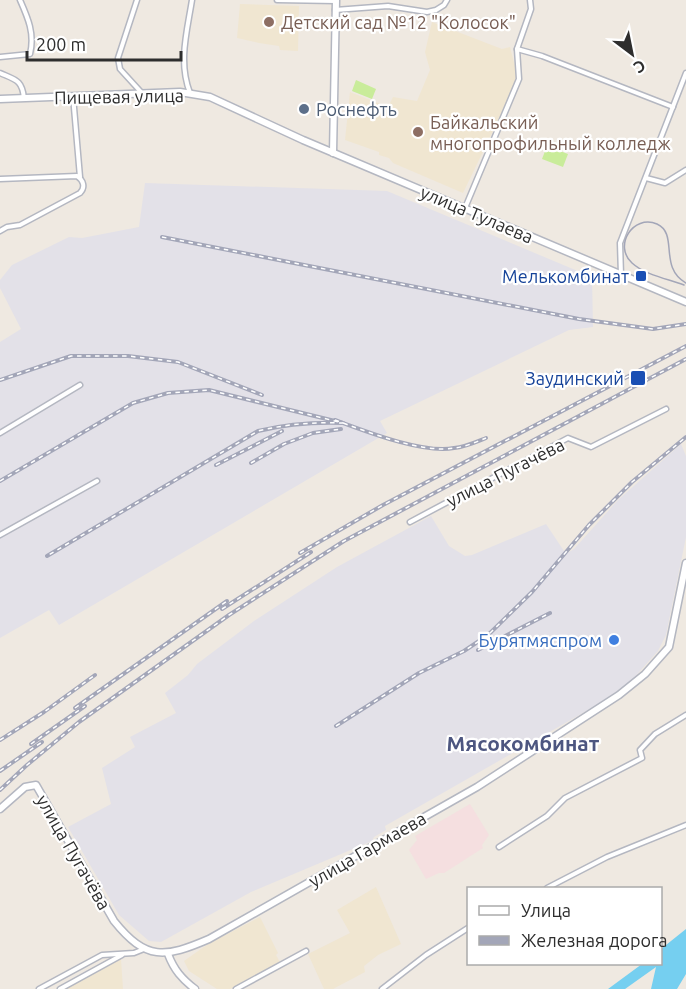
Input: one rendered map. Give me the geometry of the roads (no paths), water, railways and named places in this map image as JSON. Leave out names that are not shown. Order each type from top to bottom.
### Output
[{"type":"street","points":[[0,57],[30,54],[33,42],[32,32],[20,0]]},
{"type":"street","points":[[137,0],[118,58],[120,69],[142,94]]},
{"type":"street","points":[[190,94],[183,71],[192,0]]},
{"type":"street","points":[[277,0],[336,1],[333,153]]},
{"type":"street","points":[[403,9],[404,0]]},
{"type":"street","points":[[335,10],[388,6],[427,12],[436,10],[447,0]]},
{"type":"street","points":[[465,208],[519,79],[517,49],[531,9],[530,0]]},
{"type":"street","points":[[517,49],[542,56],[673,107]]},
{"type":"street","points":[[0,73],[18,81],[23,86],[24,98]]},
{"type":"street","points":[[621,275],[620,243],[686,73]]},
{"type":"street","name":"Пищевая улица","points":[[0,99],[180,92],[210,97],[333,153]]},
{"type":"street","points":[[0,231],[20,225],[82,190],[73,96]]},
{"type":"street","name":"улица Тулаева","points":[[333,153],[686,302]]},
{"type":"street","points":[[646,178],[664,183],[686,170]]},
{"type":"street","points":[[0,179],[44,176],[77,176],[80,178]]},
{"type":"street","points":[[677,299],[686,296]]},
{"type":"street","points":[[0,433],[80,384]]},
{"type":"street","name":"улица Пугачёва","points":[[410,522],[568,438],[591,447],[666,409]]},
{"type":"street","points":[[0,536],[97,481]]},
{"type":"street","name":"улица Гармаева","points":[[168,954],[209,939],[477,787],[619,695],[645,674],[669,647],[686,564]]},
{"type":"street","points":[[499,846],[547,816],[565,798],[642,758],[640,750],[655,734],[686,715]]},
{"type":"street","name":"улица Пугачёва","points":[[0,809],[25,787],[36,785],[114,921],[130,939],[145,949]]},
{"type":"street","points":[[549,887],[607,857],[686,825]]},
{"type":"street","points":[[382,989],[426,955],[467,929]]},
{"type":"street","points":[[39,989],[102,955],[134,953],[145,949],[168,954],[181,978],[195,989]]},
{"type":"street","points":[[236,989],[306,951]]},
{"type":"street","points":[[60,989],[123,954]]},
{"type":"water","points":[[686,929],[686,974],[677,989],[651,989],[656,967],[625,989],[608,989],[641,965],[662,965],[662,948]]},
{"type":"tram line","points":[[684,285],[650,274],[632,263],[625,248],[628,233],[640,223],[648,222],[657,224],[663,229],[667,235],[673,268],[686,283]]},
{"type":"railway","points":[[162,237],[579,319],[653,329],[686,324]]},
{"type":"railway","points":[[300,553],[383,505],[686,346]]},
{"type":"railway","points":[[0,380],[71,356],[128,356],[178,362],[262,395]]},
{"type":"railway","points":[[0,790],[79,722],[229,615],[344,541],[686,359]]},
{"type":"railway","points":[[0,481],[133,403],[168,393],[209,390],[343,423],[300,424],[258,431],[47,556]]},
{"type":"railway","points":[[335,420],[394,440],[427,448],[458,447],[486,438]]},
{"type":"railway","points":[[251,463],[284,444],[313,433],[341,429]]},
{"type":"railway","points":[[216,465],[282,431]]},
{"type":"railway","points":[[336,726],[419,673],[464,651],[488,635],[532,592],[589,525],[632,482],[686,437]]},
{"type":"railway","points":[[222,609],[311,552]]},
{"type":"railway","points":[[75,708],[227,601]]},
{"type":"railway","points":[[478,650],[550,613]]},
{"type":"railway","points":[[0,740],[95,675]]},
{"type":"railway","points":[[31,744],[85,706]]},
{"type":"railway","points":[[0,771],[42,742]]},
{"type":"place","name":"Детский сад №12 \"Колосок\"","points":[[269,22]]},
{"type":"place","name":"Роснефть","points":[[304,109]]},
{"type":"place","name":"Байкальский многопрофильный колледж","points":[[418,132]]},
{"type":"place","name":"Мелькомбинат","points":[[641,276]]},
{"type":"place","name":"Заудинский","points":[[638,378]]},
{"type":"place","name":"Бурятмяспром","points":[[614,640]]},
{"type":"district","name":"Мясокомбинат","points":[[523,743]]}]
